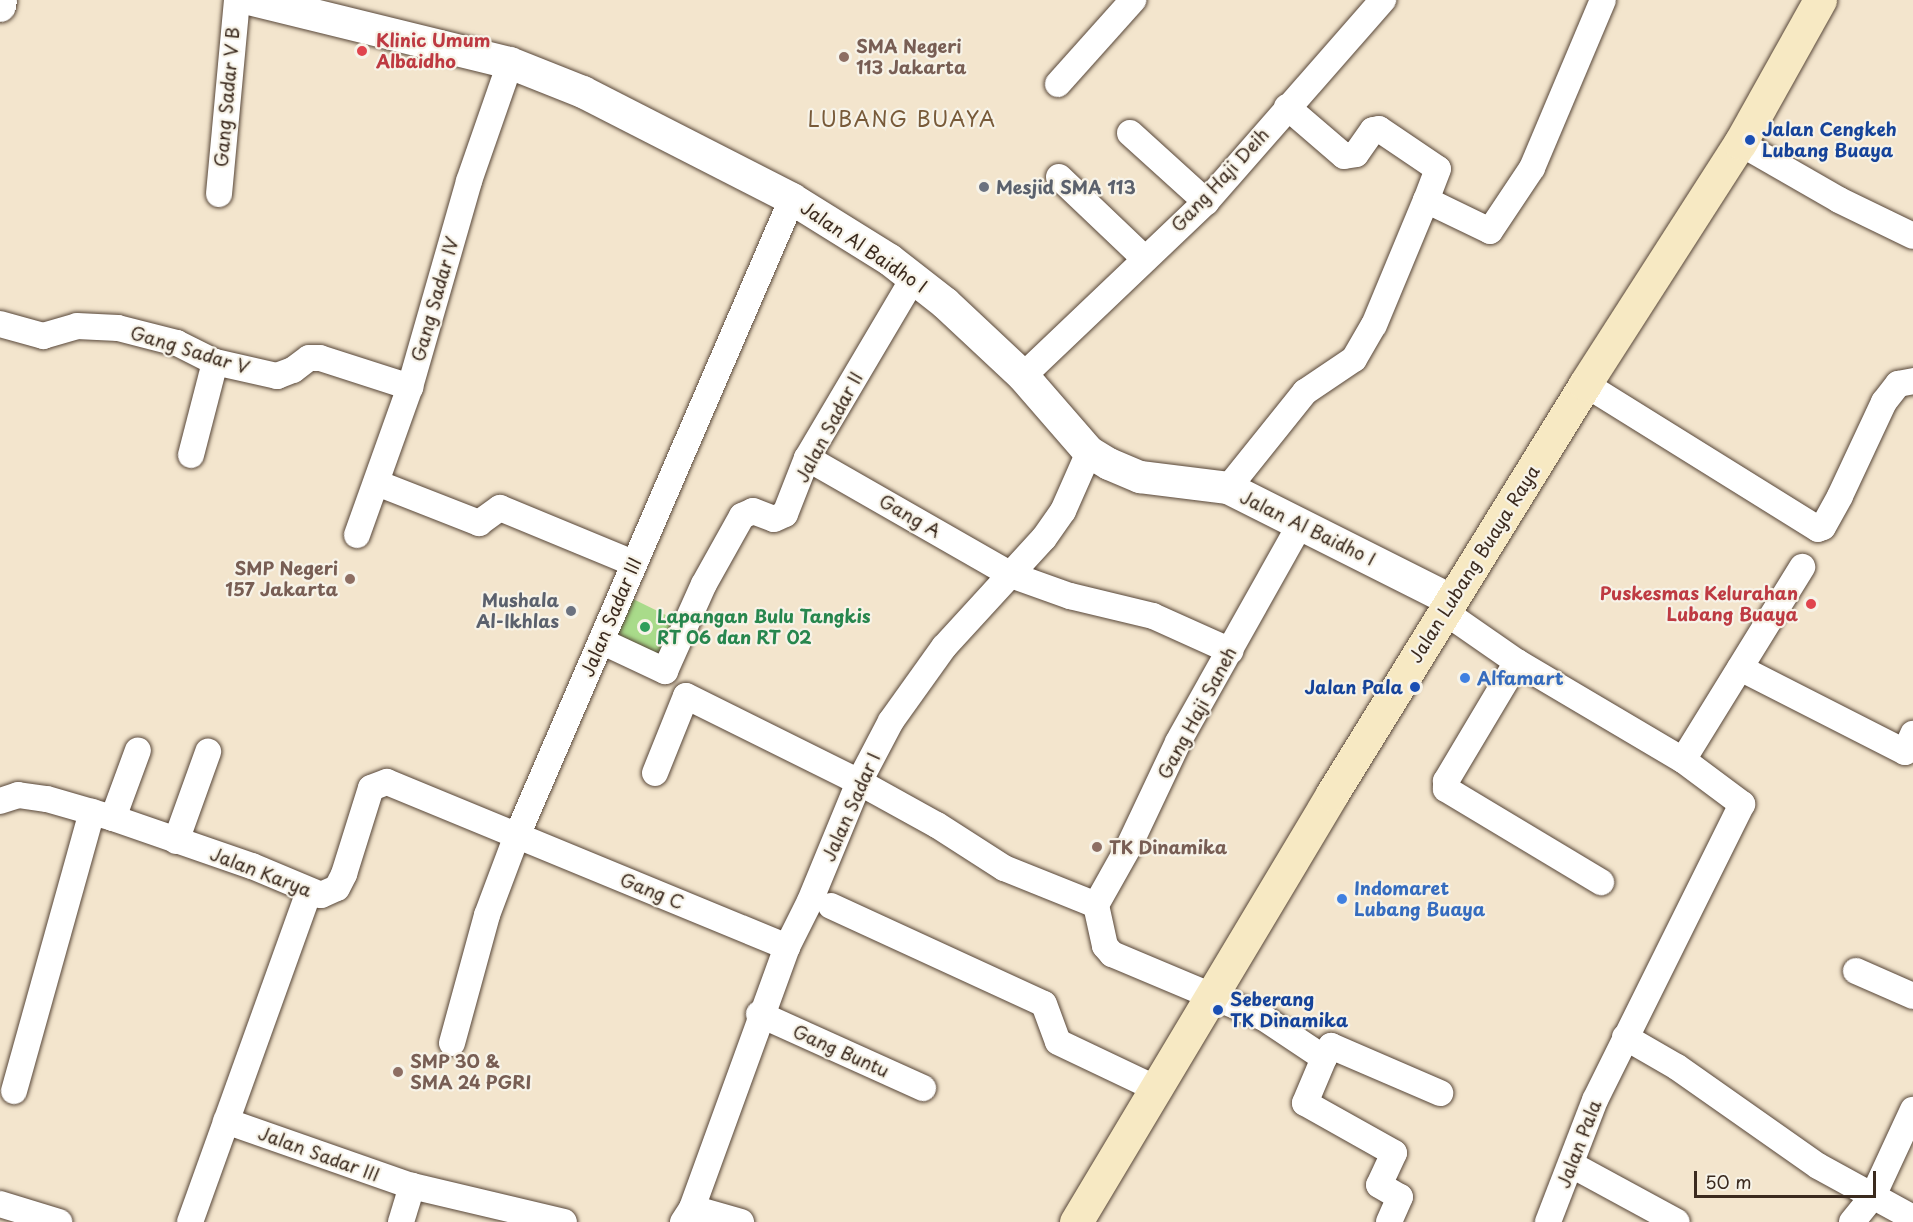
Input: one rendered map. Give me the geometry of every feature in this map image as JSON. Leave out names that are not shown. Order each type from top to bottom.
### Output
[{"type":"main road","name":"Jalan Lubang Buaya Raya","points":[[1076,1222],[1278,882],[1585,384],[1740,143],[1820,0]]},
{"type":"street","points":[[0,6],[1,0]]},
{"type":"street","name":"Gang Sadar V B","points":[[219,194],[237,0]]},
{"type":"street","name":"Jalan Al Baidho I","points":[[253,0],[510,63],[583,92],[792,199],[914,278],[1023,376],[1089,452],[1140,477],[1228,488],[1301,523],[1448,606]]},
{"type":"street","points":[[1058,84],[1133,0]]},
{"type":"street","name":"Gang Haji Deih","points":[[1023,376],[1206,202],[1383,0]]},
{"type":"street","points":[[1426,200],[1485,231],[1495,229],[1532,168],[1604,0]]},
{"type":"street","name":"Gang Sadar IV","points":[[357,535],[410,387],[469,181],[510,63]]},
{"type":"street","points":[[1228,488],[1305,392],[1354,359],[1374,324],[1438,173],[1436,167],[1377,128],[1356,154],[1344,156],[1287,107]]},
{"type":"street","points":[[1130,133],[1206,202]]},
{"type":"street","points":[[1740,143],[1839,200],[1913,236]]},
{"type":"street","points":[[1059,177],[1145,259]]},
{"type":"street","name":"Jalan Sadar III","points":[[452,1043],[487,915],[516,838],[792,199]]},
{"type":"street","name":"Jalan Sadar II","points":[[601,641],[665,670],[704,585],[742,516],[753,511],[774,519],[785,514],[807,458],[914,278]]},
{"type":"street","name":"Gang Sadar V","points":[[0,324],[43,336],[77,327],[117,328],[177,343],[215,362],[277,376],[293,370],[309,358],[320,358],[410,387]]},
{"type":"street","points":[[191,455],[215,362]]},
{"type":"street","points":[[1585,384],[1812,528],[1823,527],[1884,402],[1908,386]]},
{"type":"street","name":"Jalan Sadar I","points":[[687,1215],[759,1014],[859,782],[909,692],[1064,511],[1089,452]]},
{"type":"street","name":"Gang A","points":[[807,458],[1011,575],[1070,596],[1153,616],[1231,651]]},
{"type":"street","points":[[377,483],[479,523],[500,508],[633,563]]},
{"type":"street","name":"Gang Haji Saneh","points":[[1096,905],[1128,848],[1178,742],[1301,523]]},
{"type":"street","points":[[1683,760],[1802,567]]},
{"type":"street","name":"Jalan Pala","points":[[1448,606],[1517,662],[1683,760],[1741,800],[1742,806],[1595,1100],[1572,1165],[1548,1222]]},
{"type":"street","points":[[1517,662],[1446,781],[1446,789],[1601,882]]},
{"type":"street","points":[[1740,668],[1905,752],[1913,734]]},
{"type":"street","points":[[655,772],[686,696],[859,782],[937,825],[1004,868],[1096,905],[1105,946],[1112,954],[1264,1018],[1324,1058]]},
{"type":"street","points":[[14,1091],[103,815],[138,750]]},
{"type":"street","points":[[176,841],[208,752]]},
{"type":"street","name":"Jalan Karya","points":[[0,801],[18,795],[103,815],[321,895],[337,888],[371,788],[379,782],[387,782],[516,838]]},
{"type":"street","name":"Gang C","points":[[516,838],[787,947]]},
{"type":"street","points":[[190,1222],[309,891]]},
{"type":"street","points":[[831,906],[1044,1004],[1058,1042],[1157,1089]]},
{"type":"street","points":[[1856,970],[1913,996]]},
{"type":"street","name":"Gang Buntu","points":[[759,1014],[923,1088]]},
{"type":"street","points":[[1625,1037],[1677,1066],[1818,1166],[1913,1218]]},
{"type":"street","points":[[1389,1222],[1400,1197],[1379,1185],[1394,1153],[1305,1102],[1331,1046],[1440,1093]]},
{"type":"street","points":[[1852,1222],[1873,1196],[1913,1110]]},
{"type":"street","name":"Jalan Sadar III","points":[[226,1121],[412,1186],[564,1222]]},
{"type":"street","points":[[1572,1165],[1677,1222]]},
{"type":"street","points":[[401,1222],[412,1186]]},
{"type":"street","points":[[0,1204],[48,1220]]},
{"type":"street","points":[[687,1215],[741,1222]]},
{"type":"green space","name":"Lapangan Bulu Tangkis RT 06 dan RT 02","points":[[629,597],[678,621],[660,657],[611,632]]},
{"type":"place","name":"Klinic Umum Albaidho","points":[[362,51]]},
{"type":"place","name":"SMA Negeri 113 Jakarta","points":[[844,57]]},
{"type":"place","name":"Jalan Cengkeh Lubang Buaya","points":[[1750,140]]},
{"type":"place","name":"Mesjid SMA 113","points":[[984,187]]},
{"type":"place","name":"SMP Negeri 157 Jakarta","points":[[350,579]]},
{"type":"place","name":"Puskesmas Kelurahan Lubang Buaya","points":[[1811,604]]},
{"type":"place","name":"Mushala Al-Ikhlas","points":[[571,611]]},
{"type":"place","name":"Lapangan Bulu Tangkis RT 06 dan RT 02","points":[[645,627]]},
{"type":"place","name":"Alfamart","points":[[1465,678]]},
{"type":"place","name":"Jalan Pala","points":[[1415,687]]},
{"type":"place","name":"TK Dinamika","points":[[1097,847]]},
{"type":"place","name":"Indomaret Lubang Buaya","points":[[1342,899]]},
{"type":"place","name":"Seberang TK Dinamika","points":[[1218,1010]]},
{"type":"place","name":"SMP 30 & SMA 24 PGRI","points":[[398,1072]]},
{"type":"district","name":"LUBANG BUAYA","points":[[902,118]]}]
